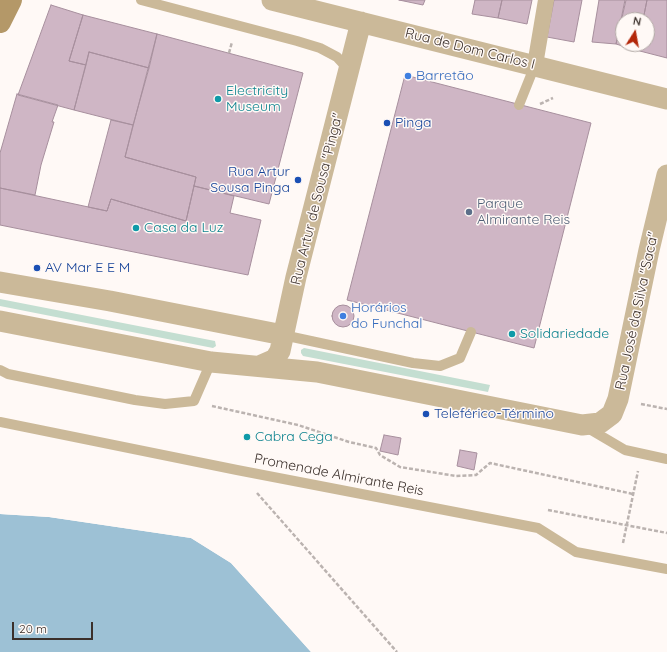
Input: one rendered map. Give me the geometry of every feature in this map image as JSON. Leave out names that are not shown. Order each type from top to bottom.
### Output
[{"type":"main road","points":[[0,22],[11,0]]},
{"type":"street","name":"Rua de Dom Carlos I","points":[[272,0],[667,99]]},
{"type":"street","points":[[535,65],[546,0]]},
{"type":"street","name":"Rua Artur de Sousa \"Pinga\"","points":[[259,366],[274,359],[280,351],[361,22]]},
{"type":"street","name":"Rua José da Silva \"Saca\"","points":[[582,425],[600,423],[612,414],[618,399],[649,250],[667,175]]},
{"type":"street","points":[[0,282],[110,301],[283,335]]},
{"type":"street","points":[[0,321],[211,362],[316,372],[582,425]]},
{"type":"lane","points":[[141,0],[320,48],[337,56],[345,64],[349,71]]},
{"type":"lane","points":[[519,105],[535,65]]},
{"type":"lane","points":[[283,335],[413,362],[440,366],[460,358],[471,332]]},
{"type":"lane","points":[[0,370],[8,374],[135,400],[165,404],[194,401],[211,362]]},
{"type":"lane","name":"Promenade Almirante Reis","points":[[0,422],[237,470],[538,528],[576,552],[667,569]]},
{"type":"lane","points":[[582,425],[625,450],[667,459]]},
{"type":"path","points":[[229,53],[232,40]]},
{"type":"path","points":[[537,109],[540,104],[553,98]]},
{"type":"path","points":[[194,401],[239,413],[298,425],[349,442],[376,448],[380,455],[400,467],[462,476],[476,475],[490,463],[633,494]]},
{"type":"path","points":[[637,403],[667,409]]},
{"type":"path","points":[[622,545],[642,453]]},
{"type":"path","points":[[237,470],[294,538],[396,652]]},
{"type":"green space","points":[[0,299],[215,341],[216,346],[213,348],[0,306]]},
{"type":"green space","points":[[304,348],[490,385],[488,392],[303,356],[301,350]]},
{"type":"water","points":[[0,514],[49,517],[191,538],[231,563],[311,652],[0,652]]},
{"type":"pier","points":[[0,512],[50,515],[192,536],[232,562],[313,652],[311,652],[231,563],[191,538],[49,517],[0,514]]},
{"type":"building","points":[[399,0],[425,0],[423,5]]},
{"type":"building","points":[[475,0],[502,0],[498,18],[472,14]]},
{"type":"building","points":[[502,0],[532,0],[527,24],[498,18]]},
{"type":"building","points":[[554,0],[582,0],[574,42],[547,37]]},
{"type":"building","points":[[599,0],[625,0],[623,12],[615,12],[615,44],[592,42]]},
{"type":"building","points":[[626,0],[647,0],[645,12],[623,12]]},
{"type":"building","points":[[647,0],[667,0],[667,58],[644,52],[655,52],[655,12],[645,12]]},
{"type":"building","points":[[51,5],[83,15],[69,61],[86,65],[74,110],[18,95]]},
{"type":"building","points":[[83,15],[157,34],[149,68],[89,52],[86,65],[69,61]]},
{"type":"building","name":"Electricity Museum","points":[[157,34],[303,73],[269,204],[194,186],[196,177],[125,157]]},
{"type":"building","points":[[89,52],[149,68],[133,125],[74,110]]},
{"type":"building","name":"Parque Almirante Reis","points":[[405,75],[591,123],[534,348],[347,300]]},
{"type":"building","points":[[17,94],[58,105],[41,165],[35,195],[0,188],[0,153]]},
{"type":"building","points":[[111,120],[133,125],[125,157],[196,177],[186,221],[111,199],[107,211],[88,207]]},
{"type":"building","name":"Casa da Luz","points":[[194,186],[234,196],[230,213],[261,220],[248,275],[0,225],[0,188],[107,211],[111,199],[186,221]]},
{"type":"building","name":"Horários do Funchal","points":[[343,305],[351,308],[354,316],[351,324],[343,327],[335,324],[332,316],[335,308]]},
{"type":"building","points":[[384,435],[401,438],[398,455],[380,451]]},
{"type":"building","points":[[460,450],[477,453],[474,470],[457,466]]},
{"type":"place","name":"Barretão","points":[[408,76]]},
{"type":"place","name":"Electricity Museum","points":[[218,99]]},
{"type":"place","name":"Pinga","points":[[387,123]]},
{"type":"place","name":"Rua Artur Sousa Pinga","points":[[298,180]]},
{"type":"place","name":"Parque Almirante Reis","points":[[469,212]]},
{"type":"place","name":"Casa da Luz","points":[[136,228]]},
{"type":"place","name":"AV Mar E E M","points":[[37,268]]},
{"type":"place","name":"Horários do Funchal","points":[[343,316]]},
{"type":"place","name":"Solidariedade","points":[[512,334]]},
{"type":"place","name":"Teleférico-Término","points":[[426,414]]},
{"type":"place","name":"Cabra Cega","points":[[247,437]]}]
